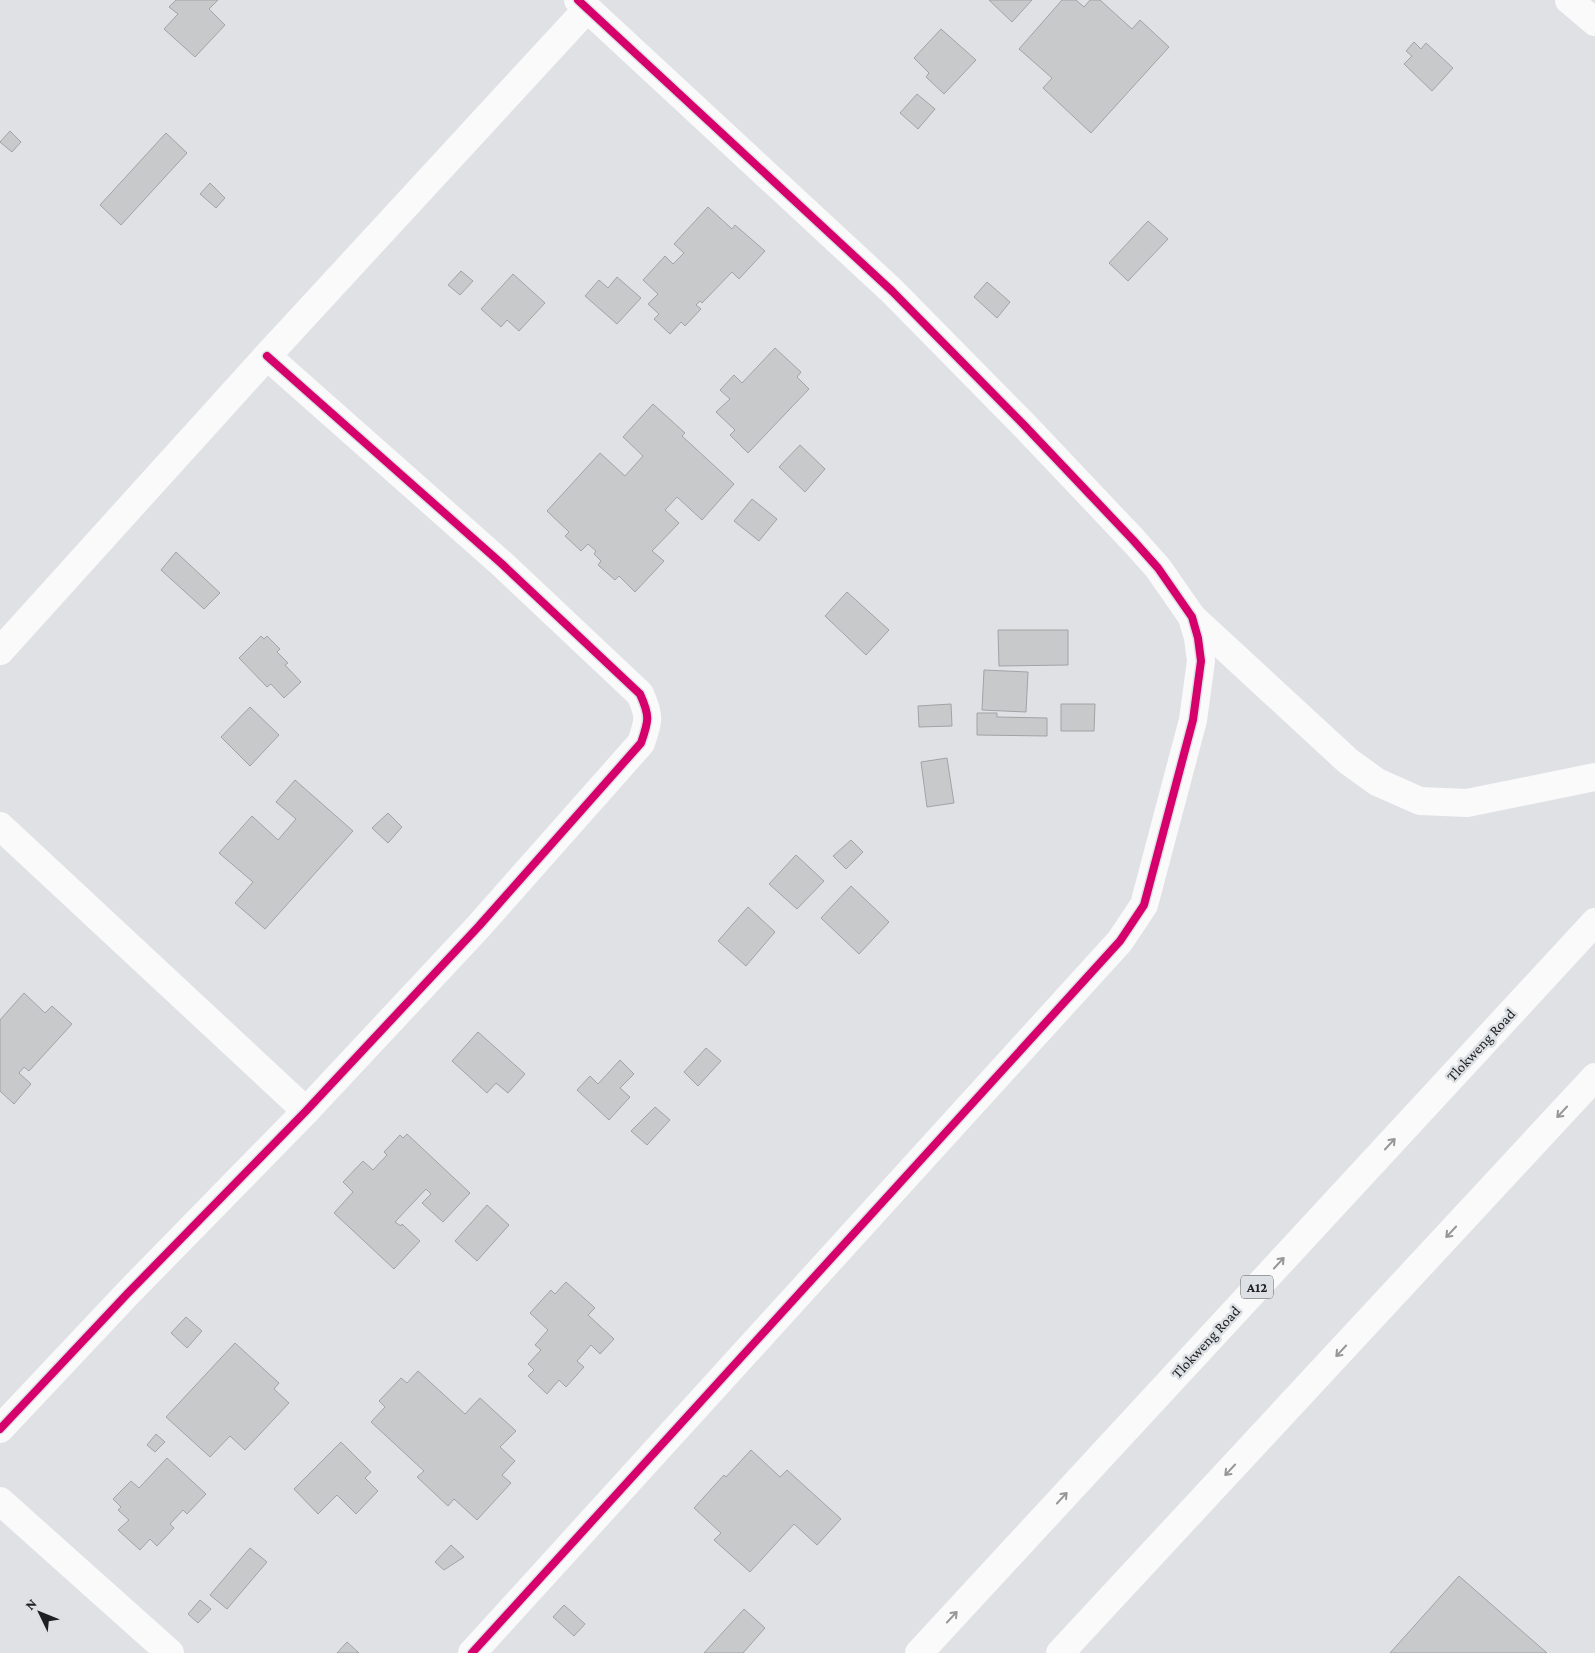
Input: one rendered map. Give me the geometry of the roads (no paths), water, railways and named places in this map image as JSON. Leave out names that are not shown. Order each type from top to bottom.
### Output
[{"type":"street","points":[[1569,0],[1595,22]]},
{"type":"street","points":[[0,651],[582,4],[892,291],[1024,425],[1133,540],[1158,568],[1192,617],[1348,760],[1377,782],[1420,800],[1467,803],[1595,777]]},
{"type":"street","points":[[0,1429],[128,1293],[306,1111],[479,926],[641,743],[648,725],[648,711],[640,694],[502,564],[267,356]]},
{"type":"street","points":[[472,1653],[1120,941],[1144,905],[1193,720],[1201,661],[1198,638],[1192,617]]},
{"type":"street","points":[[0,826],[306,1111]]},
{"type":"street","name":"Tlokweng Road","points":[[919,1653],[1595,922]]},
{"type":"street","points":[[1060,1653],[1595,1077]]},
{"type":"street","points":[[0,1501],[170,1653]]}]
